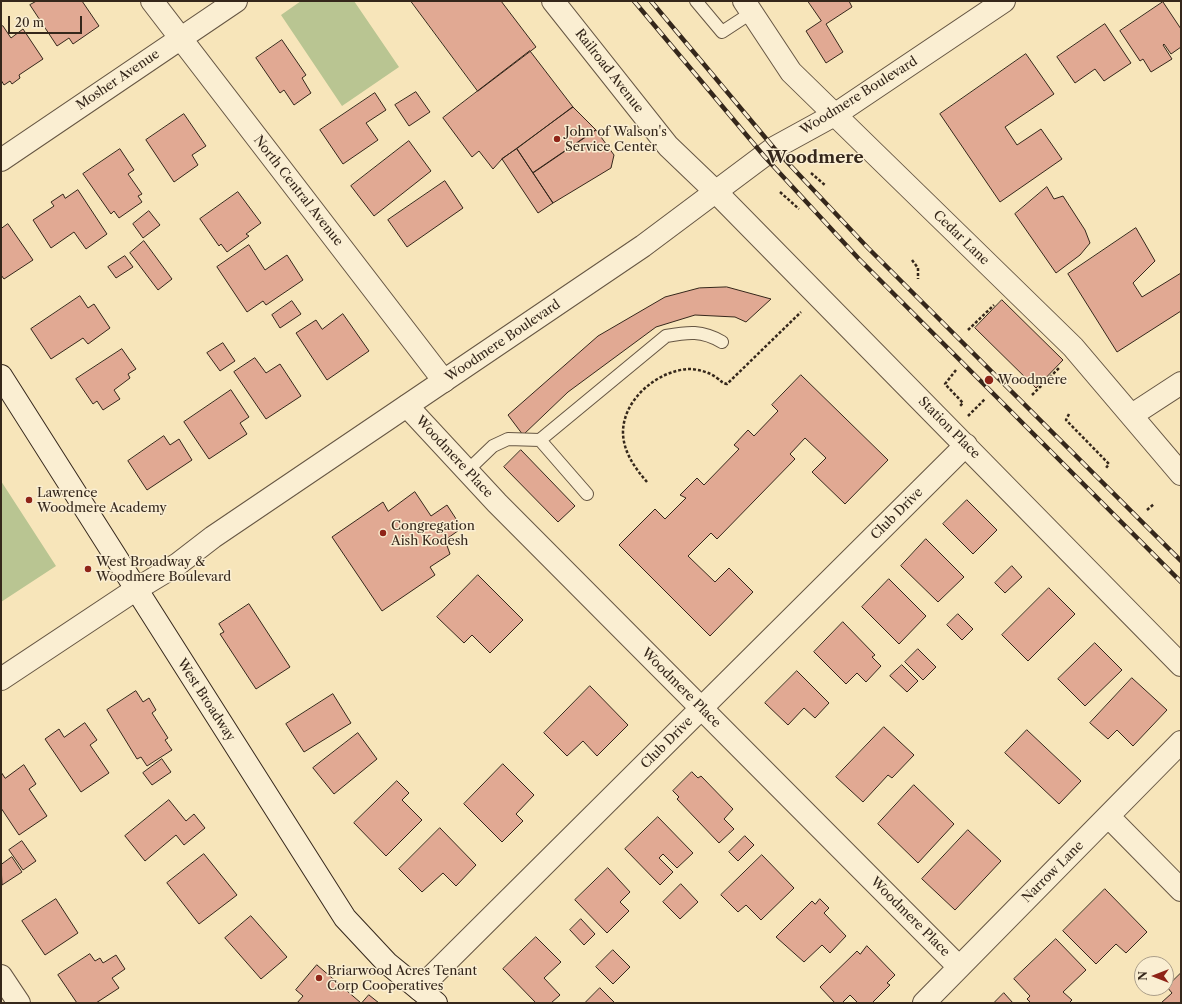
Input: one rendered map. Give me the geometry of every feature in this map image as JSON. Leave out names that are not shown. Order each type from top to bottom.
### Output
[{"type":"street","name":"North Central Avenue","points":[[152,1],[444,381]]},
{"type":"street","name":"Mosher Avenue","points":[[1,160],[236,1]]},
{"type":"street","name":"Railroad Avenue","points":[[553,1],[668,146],[716,192]]},
{"type":"street","name":"Woodmere Boulevard","points":[[1,679],[135,590],[178,564],[213,537],[643,246],[774,148],[836,114],[1004,1]]},
{"type":"street","name":"Cedar Lane","points":[[748,7],[791,72],[836,114],[1073,347],[1181,474]]},
{"type":"street","name":"Station Place","points":[[716,192],[1181,665]]},
{"type":"street","name":"West Broadway","points":[[1,376],[135,590],[345,918],[387,963],[436,1003]]},
{"type":"street","points":[[1132,415],[1181,383]]},
{"type":"street","name":"Woodmere Place","points":[[407,406],[467,471],[959,967]]},
{"type":"street","name":"Club Drive","points":[[419,989],[966,445]]},
{"type":"street","name":"Narrow Lane","points":[[924,1003],[1181,742]]},
{"type":"street","points":[[1108,816],[1181,890]]},
{"type":"street","points":[[1,976],[19,1003]]},
{"type":"lane","points":[[696,1],[722,32],[748,7]]},
{"type":"lane","points":[[467,471],[493,446],[508,440],[540,440],[666,336],[688,332],[710,335],[722,342]]},
{"type":"lane","points":[[540,440],[587,494]]},
{"type":"path","points":[[811,173],[826,186]]},
{"type":"path","points":[[780,192],[799,209]]},
{"type":"path","points":[[912,260],[918,268],[918,279]]},
{"type":"path","points":[[968,330],[994,305]]},
{"type":"path","points":[[647,482],[634,467],[626,450],[623,433],[627,416],[634,400],[646,386],[659,377],[673,371],[689,369],[702,371],[727,384],[801,312]]},
{"type":"path","points":[[1032,395],[1059,368]]},
{"type":"path","points":[[953,402],[959,407],[963,403],[945,384],[956,370]]},
{"type":"path","points":[[976,408],[985,399]]},
{"type":"path","points":[[1069,414],[1066,420],[1109,464],[1106,468]]},
{"type":"path","points":[[1147,510],[1154,504]]},
{"type":"green space","points":[[301,1],[354,1],[399,67],[342,106],[281,15]]},
{"type":"green space","points":[[1,481],[56,566],[1,602]]},
{"type":"building","points":[[37,1],[82,1],[99,26],[73,44],[69,38],[57,46],[30,5]]},
{"type":"building","points":[[411,1],[501,1],[536,47],[478,91]]},
{"type":"building","points":[[808,1],[849,1],[852,7],[826,24],[843,52],[826,63],[806,31],[821,21]]},
{"type":"building","points":[[1163,2],[1181,29],[1181,47],[1171,54],[1164,44],[1163,45],[1172,59],[1151,72],[1143,59],[1140,61],[1120,31]]},
{"type":"building","points":[[1105,24],[1131,63],[1104,81],[1095,69],[1075,83],[1057,57]]},
{"type":"building","points":[[3,26],[11,38],[23,29],[43,59],[19,75],[20,78],[12,84],[10,81],[4,85],[1,80],[1,27]]},
{"type":"building","points":[[282,40],[306,75],[302,78],[311,93],[294,105],[284,90],[280,93],[256,58]]},
{"type":"building","points":[[530,51],[573,107],[502,159],[493,169],[479,151],[472,157],[443,118]]},
{"type":"building","points":[[1026,54],[1054,94],[1005,127],[1017,145],[1041,129],[1062,159],[1000,202],[940,114]]},
{"type":"building","points":[[416,92],[430,112],[409,126],[395,105]]},
{"type":"building","points":[[375,93],[386,110],[366,123],[378,140],[343,164],[320,130]]},
{"type":"building","points":[[573,107],[596,130],[533,173],[517,149]]},
{"type":"building","points":[[184,114],[206,146],[192,155],[198,165],[174,182],[146,140]]},
{"type":"building","points":[[596,130],[614,155],[611,168],[553,203],[533,173]]},
{"type":"building","points":[[409,141],[431,171],[374,216],[351,186]]},
{"type":"building","points":[[120,149],[134,170],[128,174],[142,194],[138,196],[142,202],[119,218],[114,211],[111,214],[83,174]]},
{"type":"building","points":[[517,149],[553,203],[538,213],[502,159]]},
{"type":"building","points":[[445,181],[463,208],[407,247],[388,220]]},
{"type":"building","points":[[1047,187],[1054,199],[1063,196],[1085,230],[1090,243],[1080,255],[1056,273],[1015,214]]},
{"type":"building","points":[[78,190],[107,234],[86,249],[74,232],[51,248],[33,220],[54,206],[51,202],[63,194],[65,198]]},
{"type":"building","points":[[238,192],[261,223],[246,234],[249,236],[227,252],[221,244],[219,246],[200,219]]},
{"type":"building","points":[[149,211],[160,225],[143,238],[133,224]]},
{"type":"building","points":[[8,224],[33,260],[4,279],[1,275],[1,229]]},
{"type":"building","points":[[1136,228],[1155,261],[1133,283],[1142,297],[1181,273],[1181,311],[1117,352],[1068,274]]},
{"type":"building","points":[[144,241],[172,279],[158,290],[130,253]]},
{"type":"building","points":[[249,245],[265,270],[287,255],[303,280],[266,305],[263,301],[247,312],[217,267]]},
{"type":"building","points":[[125,256],[133,267],[116,278],[108,267]]},
{"type":"building","points":[[727,287],[771,299],[746,322],[735,317],[695,315],[656,327],[568,392],[523,435],[508,415],[598,336],[665,297],[699,288]]},
{"type":"building","points":[[80,296],[88,308],[94,304],[110,328],[88,344],[83,338],[51,359],[31,329]]},
{"type":"building","name":"Woodmere","points":[[1002,300],[1063,360],[1036,388],[975,328]]},
{"type":"building","points":[[292,301],[301,314],[280,328],[272,315]]},
{"type":"building","points":[[343,314],[369,351],[327,380],[296,333],[316,320],[322,329]]},
{"type":"building","points":[[223,343],[235,361],[220,371],[207,353]]},
{"type":"building","points":[[122,349],[136,369],[128,374],[130,378],[114,390],[120,399],[103,410],[97,401],[93,404],[76,379]]},
{"type":"building","points":[[255,358],[266,373],[280,364],[301,396],[266,419],[234,372]]},
{"type":"building","points":[[801,375],[888,460],[845,504],[812,472],[826,458],[805,438],[790,454],[795,459],[717,539],[711,533],[688,556],[715,582],[729,568],[753,592],[710,636],[619,545],[655,509],[665,519],[686,498],[680,495],[697,478],[704,485],[739,449],[734,445],[748,430],[754,436],[778,411],[772,405]]},
{"type":"building","points":[[231,390],[249,417],[240,423],[247,434],[209,459],[184,422]]},
{"type":"building","points":[[164,436],[170,445],[179,439],[192,460],[147,490],[128,461]]},
{"type":"building","points":[[521,450],[575,506],[558,522],[504,467]]},
{"type":"building","points":[[415,492],[431,516],[447,505],[462,528],[445,540],[450,554],[430,567],[435,575],[382,611],[332,537],[383,502],[388,511]]},
{"type":"building","points":[[967,500],[997,530],[973,554],[943,524]]},
{"type":"building","points":[[926,539],[964,577],[938,602],[901,566]]},
{"type":"building","points":[[1012,566],[1022,577],[1005,593],[995,583]]},
{"type":"building","points":[[478,575],[523,620],[490,653],[472,635],[464,643],[437,617]]},
{"type":"building","points":[[889,579],[926,616],[899,644],[862,607]]},
{"type":"building","points":[[1049,588],[1075,614],[1028,661],[1002,635]]},
{"type":"building","points":[[249,604],[290,667],[256,689],[220,634],[224,632],[219,624]]},
{"type":"building","points":[[958,614],[973,629],[962,640],[947,625]]},
{"type":"building","points":[[843,622],[875,655],[872,657],[881,666],[866,682],[857,673],[846,684],[814,652]]},
{"type":"building","points":[[1095,643],[1122,670],[1085,706],[1058,679]]},
{"type":"building","points":[[918,649],[936,667],[923,680],[905,662]]},
{"type":"building","points":[[902,665],[918,681],[907,692],[890,676]]},
{"type":"building","points":[[797,671],[829,703],[815,718],[804,708],[788,725],[765,703]]},
{"type":"building","points":[[1132,678],[1167,710],[1133,746],[1117,730],[1108,739],[1090,723]]},
{"type":"building","points":[[590,686],[628,725],[597,756],[583,741],[567,756],[544,733]]},
{"type":"building","points":[[136,691],[143,702],[149,698],[156,710],[152,713],[168,738],[165,740],[172,750],[147,766],[141,757],[137,759],[107,710]]},
{"type":"building","points":[[333,694],[351,723],[304,752],[286,724]]},
{"type":"building","points":[[85,723],[97,740],[90,745],[109,773],[81,792],[45,739],[59,729],[64,737]]},
{"type":"building","points":[[884,727],[914,755],[892,778],[888,775],[863,802],[836,777]]},
{"type":"building","points":[[1027,730],[1081,781],[1059,804],[1005,753]]},
{"type":"building","points":[[358,733],[377,759],[334,794],[313,768]]},
{"type":"building","points":[[162,759],[171,772],[152,785],[143,773]]},
{"type":"building","points":[[503,764],[534,795],[516,814],[523,821],[502,842],[464,804]]},
{"type":"building","points":[[24,765],[36,784],[29,789],[47,816],[19,835],[1,808],[1,772],[5,778]]},
{"type":"building","points":[[692,772],[698,778],[701,776],[733,809],[724,819],[734,829],[719,843],[677,799],[679,797],[673,791]]},
{"type":"building","points":[[397,781],[409,793],[402,800],[422,820],[386,856],[354,823]]},
{"type":"building","points":[[914,785],[954,824],[918,863],[878,824]]},
{"type":"building","points":[[169,800],[186,821],[194,814],[205,828],[184,845],[176,835],[145,861],[125,836]]},
{"type":"building","points":[[658,817],[693,853],[677,868],[663,854],[659,858],[673,872],[660,885],[625,849]]},
{"type":"building","points":[[440,828],[476,865],[456,886],[443,873],[422,892],[399,869]]},
{"type":"building","points":[[968,830],[1001,861],[955,910],[922,879]]},
{"type":"building","points":[[745,836],[754,845],[738,861],[729,852]]},
{"type":"building","points":[[22,841],[36,861],[23,870],[9,850]]},
{"type":"building","points":[[204,854],[237,895],[199,924],[167,883]]},
{"type":"building","points":[[762,855],[794,888],[761,920],[746,905],[738,912],[721,895]]},
{"type":"building","points":[[12,857],[22,872],[2,885],[1,865]]},
{"type":"building","points":[[608,868],[630,892],[620,902],[629,911],[607,933],[575,900]]},
{"type":"building","points":[[681,884],[698,902],[680,919],[663,902]]},
{"type":"building","points":[[1105,889],[1147,932],[1126,953],[1116,944],[1096,964],[1063,931]]},
{"type":"building","points":[[56,899],[78,933],[45,955],[22,921]]},
{"type":"building","points":[[820,899],[829,908],[824,913],[846,936],[830,953],[822,945],[804,962],[776,937],[812,901],[815,904]]},
{"type":"building","points":[[251,916],[287,957],[261,979],[225,938]]},
{"type":"building","points":[[581,919],[595,934],[584,945],[570,930]]},
{"type":"building","points":[[536,937],[561,962],[544,978],[560,995],[551,1003],[536,1003],[503,969]]},
{"type":"building","points":[[1056,939],[1086,970],[1063,992],[1072,1000],[1069,1003],[1031,1003],[1027,999],[1030,996],[1014,979]]},
{"type":"building","points":[[867,946],[895,975],[887,983],[890,985],[872,1003],[858,1003],[850,995],[842,1003],[835,1003],[820,987],[857,951],[860,954]]},
{"type":"building","points":[[613,950],[630,967],[613,984],[596,967]]},
{"type":"building","points":[[90,954],[95,961],[100,958],[103,963],[116,955],[125,969],[112,978],[119,988],[96,1003],[77,1003],[58,975]]},
{"type":"building","name":"Briarwood Acres Tenant Corp Cooperatives","points":[[317,965],[361,1003],[297,1003],[303,996],[296,990]]},
{"type":"building","points":[[1181,973],[1181,1003],[1161,1003],[1169,996],[1174,996],[1174,980]]},
{"type":"building","points":[[600,988],[615,1003],[585,1003]]},
{"type":"building","points":[[1004,993],[1013,1003],[994,1003]]},
{"type":"building","points":[[369,995],[379,1003],[362,1003]]},
{"type":"railway","points":[[634,1],[764,156],[859,259],[1181,582]]},
{"type":"railway","points":[[651,1],[774,148],[868,248],[1181,561]]},
{"type":"place","name":"John of Walson's Service Center","points":[[557,139]]},
{"type":"place","name":"Woodmere","points":[[989,380]]},
{"type":"place","name":"Lawrence Woodmere Academy","points":[[29,500]]},
{"type":"place","name":"Congregation Aish Kodesh","points":[[383,533]]},
{"type":"place","name":"West Broadway & Woodmere Boulevard","points":[[88,569]]},
{"type":"place","name":"Briarwood Acres Tenant Corp Cooperatives","points":[[319,978]]},
{"type":"district","name":"Woodmere","points":[[815,158]]}]
